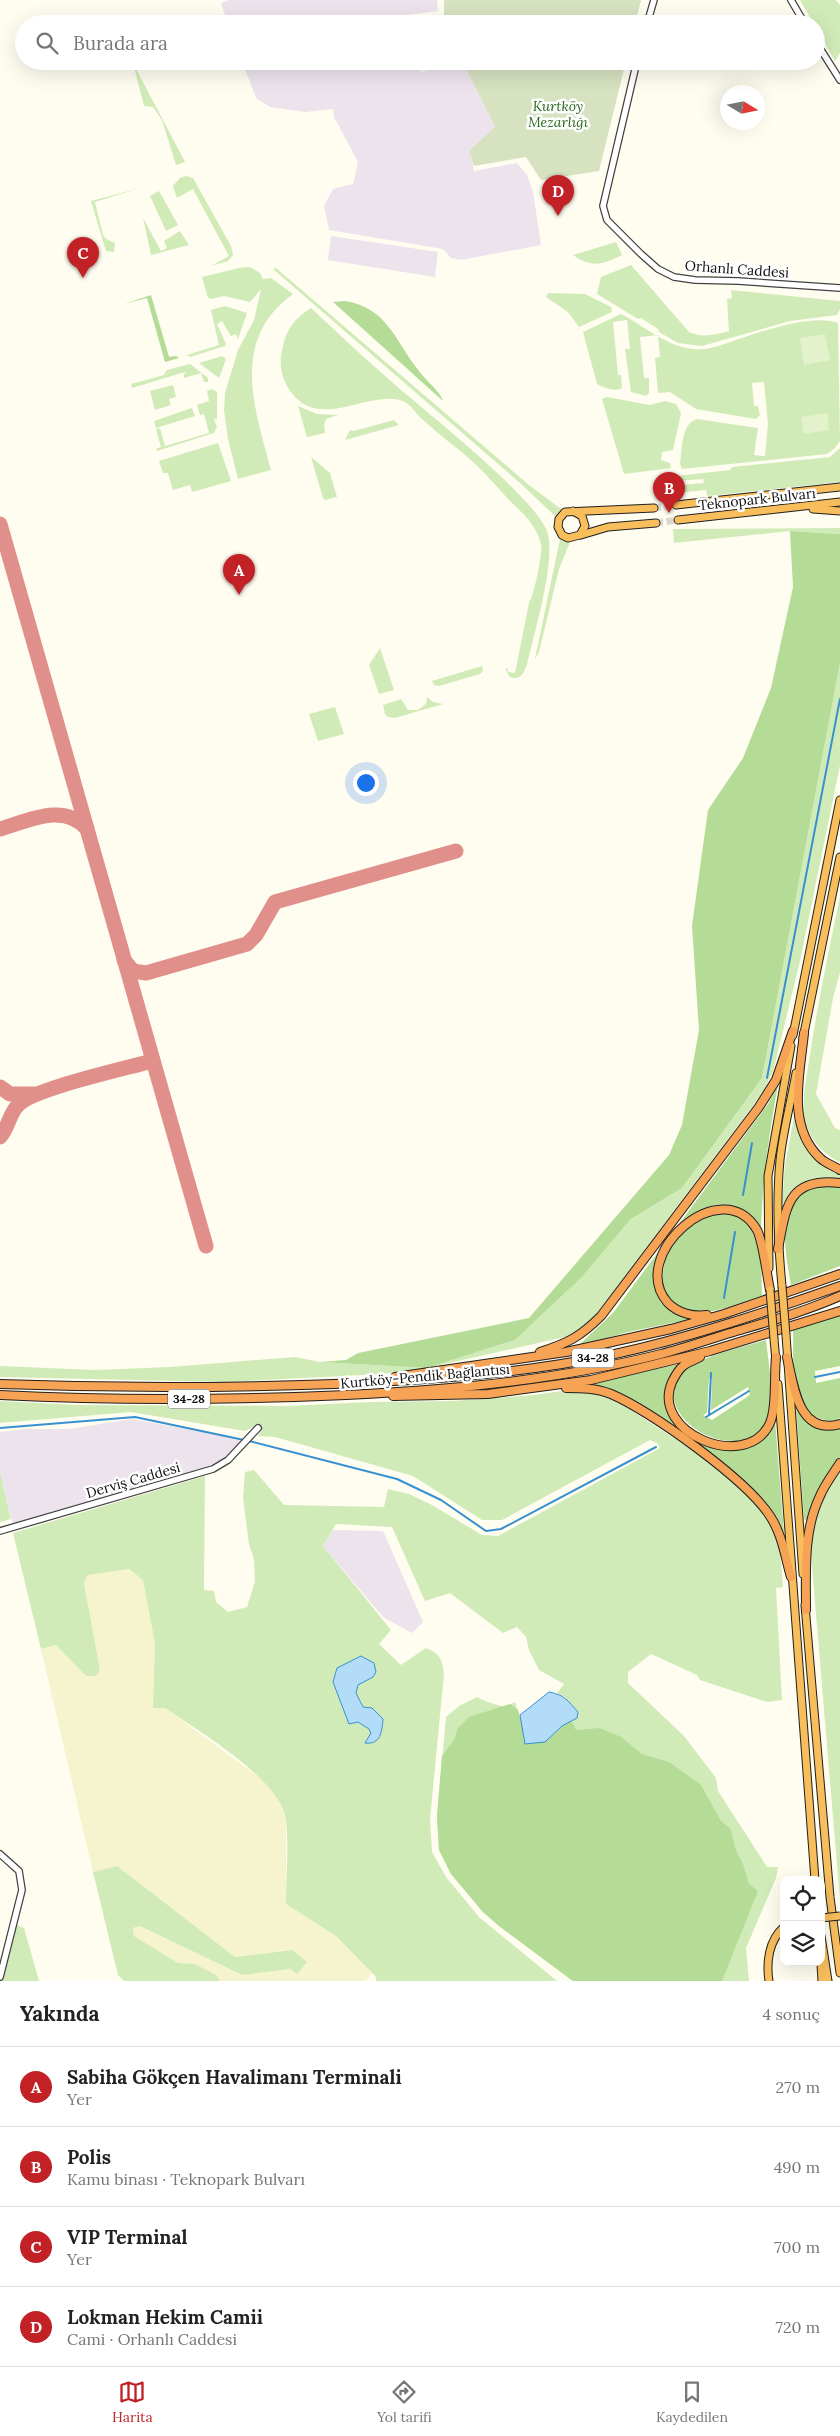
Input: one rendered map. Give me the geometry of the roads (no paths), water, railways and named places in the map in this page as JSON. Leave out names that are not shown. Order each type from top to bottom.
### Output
[{"type":"highway","points":[[676,505],[840,487]]},
{"type":"highway","name":"Teknopark Bulvarı","points":[[678,520],[840,502]]},
{"type":"highway","points":[[654,508],[605,512],[573,511],[561,515],[558,527],[565,537],[574,538],[608,527],[656,523]]},
{"type":"highway","points":[[776,509],[840,510]]},
{"type":"highway","points":[[573,511],[580,514],[585,521],[584,529],[580,535]]},
{"type":"highway","points":[[815,1876],[770,1290],[767,1212],[768,1176],[793,1031],[840,800]]},
{"type":"highway","points":[[840,858],[780,1158],[777,1204],[778,1249],[806,1610],[840,1972]]},
{"type":"highway","points":[[513,1359],[568,1343],[583,1334],[601,1316],[759,1107],[776,1080],[793,1031]]},
{"type":"highway","points":[[804,1033],[798,1119],[808,1145],[821,1160],[840,1170]]},
{"type":"highway","points":[[778,1249],[784,1216],[788,1204],[797,1192],[814,1184],[840,1183]]},
{"type":"highway","points":[[724,1314],[702,1316],[682,1312],[667,1301],[661,1293],[658,1281],[660,1261],[672,1238],[681,1228],[701,1215],[719,1209],[728,1209],[737,1212],[751,1222],[761,1240],[770,1290]]},
{"type":"highway","points":[[338,1384],[576,1350],[671,1329],[724,1314],[840,1274]]},
{"type":"highway","name":"Kurtköy-Pendik Bağlantısı","points":[[0,1384],[180,1388],[338,1384],[478,1375],[614,1354],[752,1318],[840,1286]]},
{"type":"highway","name":"Kurtköy-Pendik Bağlantısı","points":[[0,1395],[95,1400],[208,1400],[379,1394],[478,1386],[619,1363],[661,1354],[812,1308],[840,1296]]},
{"type":"highway","points":[[379,1394],[404,1397],[488,1394],[541,1388],[651,1367],[710,1351],[840,1310]]},
{"type":"highway","points":[[710,1351],[679,1370],[669,1389],[670,1407],[679,1424],[688,1431],[706,1441],[724,1446],[750,1442],[764,1433],[769,1426],[774,1407],[776,1357]]},
{"type":"highway","points":[[787,1358],[798,1406],[813,1422],[831,1426],[840,1424]]},
{"type":"highway","points":[[541,1388],[594,1389],[609,1393],[631,1405],[699,1450],[759,1499],[777,1529],[792,1577]]},
{"type":"highway","points":[[806,1610],[807,1550],[812,1519],[820,1496],[840,1463]]},
{"type":"highway","points":[[825,1918],[840,1916]]},
{"type":"highway","points":[[769,1981],[768,1967],[771,1946],[780,1933]]},
{"type":"highway","points":[[837,1956],[840,1967]]},
{"type":"highway","points":[[825,1962],[828,1981]]},
{"type":"highway","points":[[821,1966],[822,1981]]},
{"type":"street","points":[[649,15],[654,0]]},
{"type":"street","points":[[790,0],[799,15]]},
{"type":"street","points":[[825,56],[840,80]]},
{"type":"street","name":"Orhanlı Caddesi","points":[[635,70],[603,206],[607,220],[649,262],[674,277],[689,280],[738,280],[840,288]]},
{"type":"street","name":"Derviş Caddesi","points":[[0,1531],[195,1476],[222,1464],[258,1428]]},
{"type":"street","points":[[0,1854],[19,1871],[22,1890],[0,1977]]},
{"type":"water","points":[[361,1656],[374,1663],[376,1672],[373,1677],[358,1685],[356,1693],[363,1707],[372,1708],[383,1719],[380,1736],[370,1743],[365,1743],[371,1733],[369,1729],[358,1722],[349,1724],[333,1682],[337,1668]]},
{"type":"water","points":[[549,1692],[562,1696],[568,1701],[578,1712],[577,1718],[562,1726],[545,1742],[525,1744],[520,1715]]},
{"type":"waterway","points":[[767,1078],[840,699]]},
{"type":"waterway","points":[[743,1195],[752,1143]]},
{"type":"waterway","points":[[724,1298],[735,1232]]},
{"type":"waterway","points":[[815,1377],[840,1372]]},
{"type":"waterway","points":[[709,1415],[711,1373]]},
{"type":"waterway","points":[[706,1417],[749,1391]]},
{"type":"waterway","points":[[0,1428],[135,1417],[244,1440]]},
{"type":"waterway","points":[[249,1441],[397,1479],[441,1500],[486,1531],[501,1529],[656,1447]]},
{"type":"tunnel","points":[[654,508],[676,505]]},
{"type":"tunnel","points":[[656,523],[678,520]]},
{"type":"place","name":"Lokman Hekim Camii","points":[[558,216]]},
{"type":"place","name":"VIP Terminal","points":[[83,278]]},
{"type":"place","name":"Polis","points":[[669,513]]},
{"type":"place","name":"Sabiha Gökçen Havalimanı Terminali","points":[[239,595]]},
{"type":"park label","name":"Kurtköy Mezarlığı","points":[[558,114]]}]
